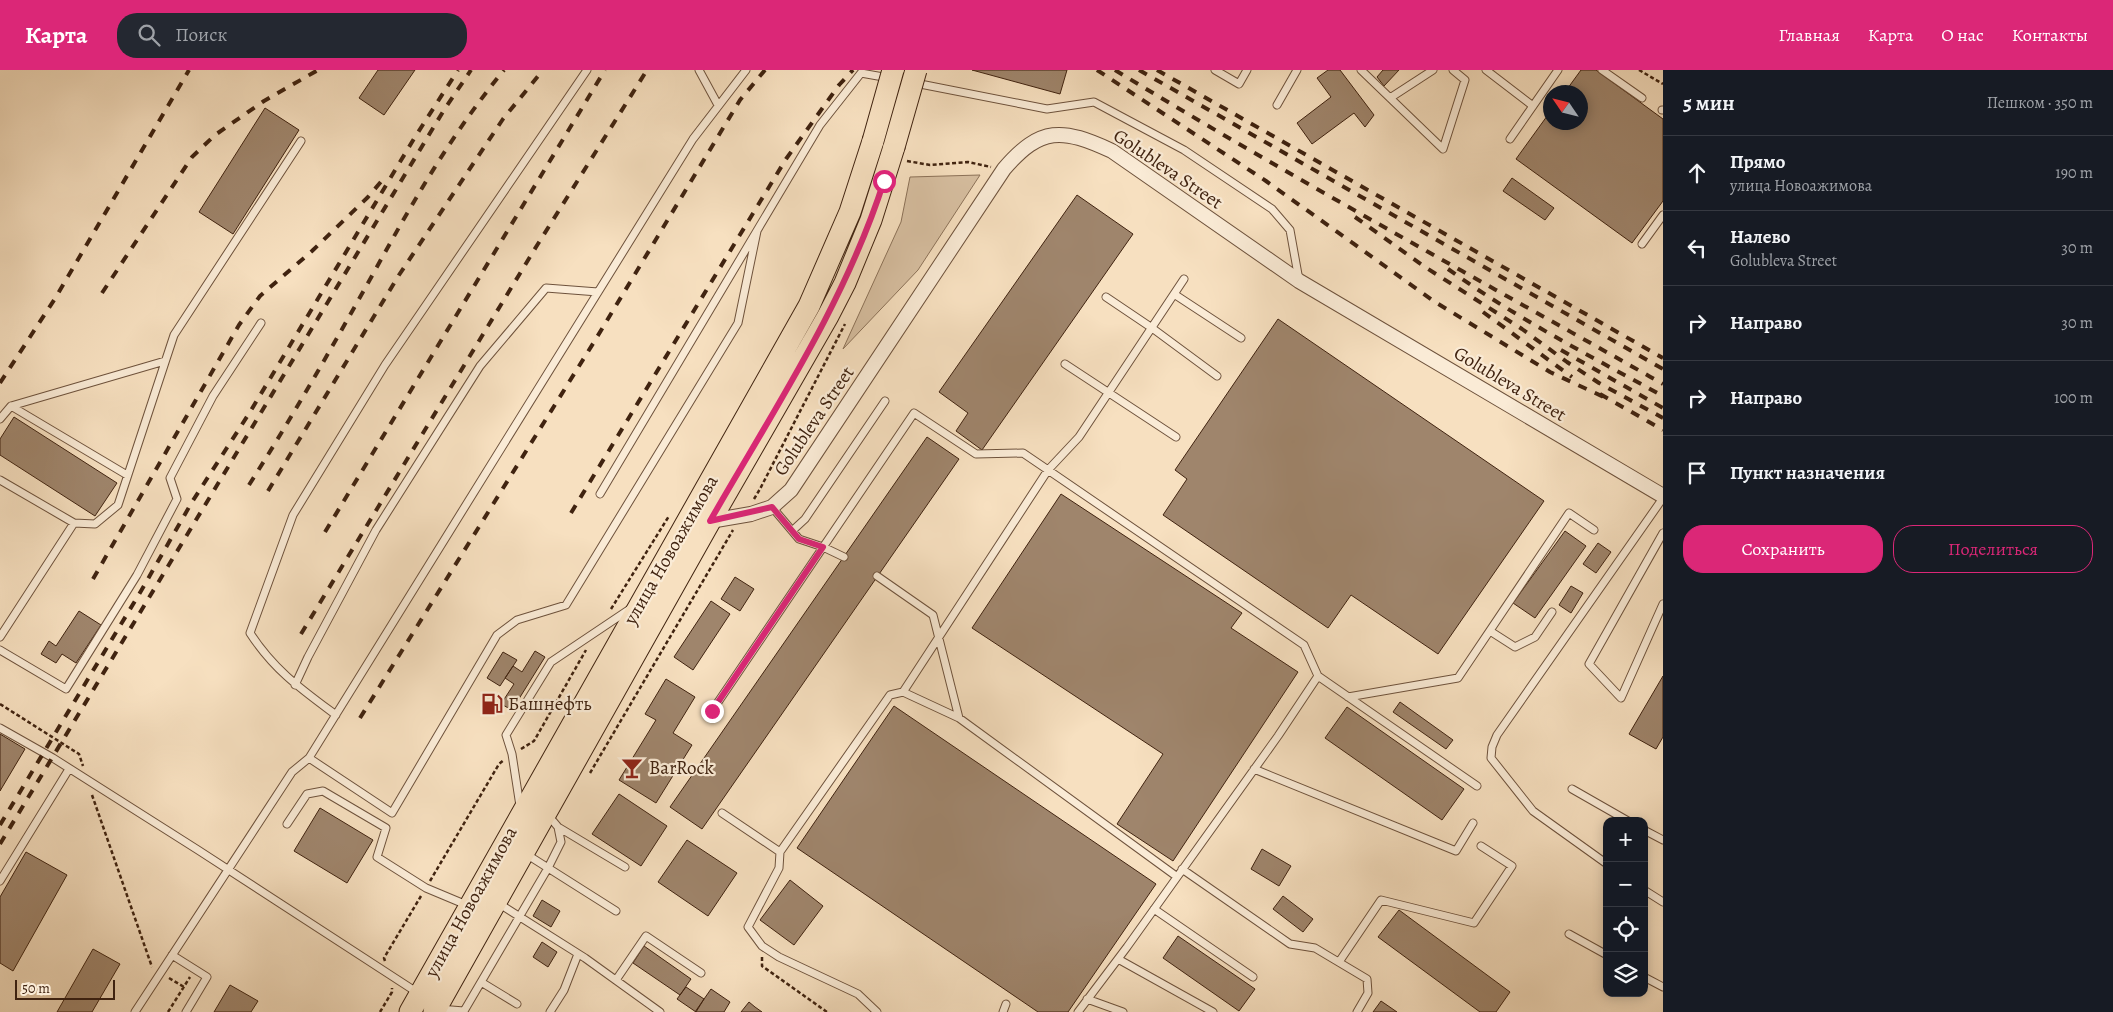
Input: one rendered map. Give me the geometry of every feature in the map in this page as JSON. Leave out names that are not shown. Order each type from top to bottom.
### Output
[{"type":"main road","name":"улица Новоажимова","points":[[415,1003],[810,306],[850,212],[873,140],[892,70]]},
{"type":"main road","name":"улица Новоажимова","points":[[435,1010],[523,852],[552,820],[710,521],[828,316],[900,151],[916,70]]},
{"type":"street","name":"Golubleva Street","points":[[710,521],[772,507],[791,490],[1004,169],[1020,150],[1042,137],[1064,134],[1088,140],[1112,151],[1299,280],[1663,497]]},
{"type":"lane","points":[[336,715],[295,685],[264,655],[250,633],[293,515],[385,365],[588,70]]},
{"type":"lane","points":[[699,70],[718,105]]},
{"type":"lane","points":[[135,1012],[292,772],[309,758],[693,139],[746,70]]},
{"type":"lane","points":[[1215,70],[1239,84],[1247,70]]},
{"type":"lane","points":[[1277,105],[1297,70]]},
{"type":"lane","points":[[1361,70],[1443,149],[1465,80],[1453,70]]},
{"type":"lane","points":[[1390,98],[1432,70]]},
{"type":"lane","points":[[1487,70],[1533,106]]},
{"type":"lane","points":[[1510,139],[1558,70]]},
{"type":"lane","points":[[1602,70],[1642,98]]},
{"type":"lane","points":[[600,494],[820,125],[858,72],[1047,109],[1094,102],[1184,150],[1272,209],[1290,230],[1299,280]]},
{"type":"lane","points":[[0,480],[74,524],[95,524],[118,505],[174,335],[301,141]]},
{"type":"lane","points":[[1642,244],[1663,215]]},
{"type":"lane","points":[[309,758],[392,813],[496,635],[517,620],[566,605],[738,323],[756,231]]},
{"type":"lane","points":[[903,692],[1048,470],[1079,437],[1184,279]]},
{"type":"lane","points":[[295,685],[376,530],[480,366],[546,288],[598,292]]},
{"type":"lane","points":[[1174,294],[1241,338]]},
{"type":"lane","points":[[1106,297],[1217,376]]},
{"type":"lane","points":[[0,650],[66,689],[137,576],[177,499],[170,478],[213,396],[261,323]]},
{"type":"lane","points":[[0,419],[11,406],[165,361]]},
{"type":"lane","points":[[1065,364],[1176,437]]},
{"type":"lane","points":[[792,531],[805,519],[885,401]]},
{"type":"lane","points":[[11,406],[128,475]]},
{"type":"lane","points":[[712,711],[914,413],[976,454],[1023,453],[1304,645],[1318,676],[1477,786]]},
{"type":"lane","points":[[1604,862],[1533,811],[1491,758],[1492,747],[1497,735],[1663,497]]},
{"type":"lane","points":[[772,507],[800,540],[823,547],[844,557]]},
{"type":"lane","points":[[1348,697],[1458,678],[1569,513],[1594,530]]},
{"type":"lane","points":[[0,636],[74,524]]},
{"type":"lane","points":[[1663,533],[1589,664],[1621,698],[1663,604]]},
{"type":"lane","points":[[877,576],[933,615],[959,718]]},
{"type":"lane","points":[[521,814],[512,754],[506,735],[551,662],[643,600]]},
{"type":"lane","points":[[1490,630],[1515,647],[1535,636],[1552,612]]},
{"type":"lane","points":[[1078,1012],[1254,769],[1318,676]]},
{"type":"lane","points":[[876,1012],[858,994],[779,958],[762,946],[748,927],[779,868],[780,852],[890,695],[903,692],[959,718],[1176,876]]},
{"type":"lane","points":[[0,728],[87,780],[391,974],[415,1003]]},
{"type":"lane","points":[[0,881],[69,769]]},
{"type":"lane","points":[[1254,769],[1456,851],[1473,823]]},
{"type":"lane","points":[[1572,789],[1621,817]]},
{"type":"lane","points":[[287,824],[307,794],[323,791],[386,828],[378,857],[426,888],[469,906]]},
{"type":"lane","points":[[722,813],[780,852]]},
{"type":"lane","points":[[552,820],[624,867]]},
{"type":"lane","points":[[435,1010],[465,1011],[548,868],[561,842],[552,820]]},
{"type":"lane","points":[[1648,832],[1663,840]]},
{"type":"lane","points":[[1339,962],[1381,900],[1474,923],[1512,866],[1481,846]]},
{"type":"lane","points":[[523,852],[616,911]]},
{"type":"lane","points":[[1182,869],[1290,944],[1315,948],[1368,980],[1368,993],[1357,1012]]},
{"type":"lane","points":[[1648,893],[1663,902]]},
{"type":"lane","points":[[495,902],[578,954],[660,1012]]},
{"type":"lane","points":[[1154,909],[1253,977]]},
{"type":"lane","points":[[1569,934],[1603,953]]},
{"type":"lane","points":[[616,980],[646,936],[701,973]]},
{"type":"lane","points":[[550,1012],[564,990],[578,954]]},
{"type":"lane","points":[[172,955],[207,977],[186,1012]]},
{"type":"lane","points":[[1118,958],[1213,1012]]},
{"type":"lane","points":[[1648,978],[1663,987]]},
{"type":"lane","points":[[481,982],[517,1004]]},
{"type":"lane","points":[[1087,999],[1123,1012]]},
{"type":"lane","points":[[1003,1012],[1006,1004]]},
{"type":"path","points":[[1639,70],[1663,84]]},
{"type":"path","points":[[900,151],[905,161],[930,165],[968,162],[1004,169]]},
{"type":"path","points":[[588,777],[742,514],[760,490],[846,322]]},
{"type":"path","points":[[380,1012],[392,992],[391,974],[384,958],[499,764],[534,741],[597,632],[669,516]]},
{"type":"path","points":[[0,704],[79,754],[152,967],[184,987]]},
{"type":"path","points":[[762,946],[762,966],[827,1012]]},
{"type":"path","points":[[168,1012],[195,969]]},
{"type":"shaded area","points":[[980,175],[918,270],[843,349],[901,222],[910,177]]},
{"type":"building","points":[[378,70],[415,70],[384,115],[359,98]]},
{"type":"building","points":[[972,70],[1067,70],[1060,94]]},
{"type":"building","points":[[1328,70],[1340,70],[1374,115],[1365,127],[1354,113],[1312,144],[1297,123],[1331,97],[1317,78]]},
{"type":"building","points":[[1383,70],[1399,70],[1384,86],[1377,77]]},
{"type":"building","points":[[1581,70],[1596,70],[1663,119],[1663,201],[1632,243],[1516,159],[1543,122],[1543,130],[1588,130],[1588,85],[1570,85]]},
{"type":"building","points":[[265,108],[299,130],[233,234],[199,212]]},
{"type":"building","points":[[1512,178],[1554,208],[1545,220],[1503,191]]},
{"type":"building","points":[[1077,195],[1133,234],[982,450],[956,431],[968,413],[939,392]]},
{"type":"building","points":[[1278,319],[1544,501],[1438,654],[1351,595],[1328,628],[1163,515],[1187,479],[1175,470]]},
{"type":"building","points":[[14,417],[117,483],[95,516],[0,455],[0,439]]},
{"type":"building","points":[[927,437],[959,459],[702,829],[670,807]]},
{"type":"building","points":[[1061,494],[1242,613],[1231,628],[1298,672],[1173,861],[1117,824],[1163,754],[972,628]]},
{"type":"building","points":[[1565,531],[1586,546],[1535,618],[1513,603]]},
{"type":"building","points":[[1598,543],[1611,552],[1596,573],[1583,564]]},
{"type":"building","points":[[735,577],[754,589],[740,611],[721,599]]},
{"type":"building","points":[[1571,586],[1583,593],[1571,613],[1559,605]]},
{"type":"building","points":[[711,601],[730,614],[693,670],[674,657]]},
{"type":"building","points":[[79,611],[101,625],[76,663],[62,654],[56,663],[41,654],[49,641],[56,646]]},
{"type":"building","points":[[535,651],[545,657],[512,710],[501,704],[514,684],[505,678],[513,666],[522,672]]},
{"type":"building","points":[[503,652],[517,660],[500,686],[487,678]]},
{"type":"building","points":[[1663,676],[1663,737],[1656,749],[1629,734]]},
{"type":"building","points":[[666,679],[695,697],[673,733],[692,745],[656,803],[619,780],[656,720],[645,714]]},
{"type":"building","points":[[1400,702],[1453,740],[1446,749],[1393,712]]},
{"type":"building","points":[[894,706],[1156,884],[1068,1012],[1038,1012],[797,848]]},
{"type":"building","points":[[1347,707],[1464,789],[1442,820],[1325,738]]},
{"type":"building","points":[[0,734],[25,749],[0,791]]},
{"type":"building","points":[[619,794],[667,826],[641,866],[592,834]]},
{"type":"building","points":[[320,808],[373,840],[347,883],[294,851]]},
{"type":"building","points":[[687,840],[737,873],[708,916],[658,882]]},
{"type":"building","points":[[1262,849],[1291,866],[1279,886],[1251,869]]},
{"type":"building","points":[[26,852],[67,875],[13,971],[0,963],[0,897]]},
{"type":"building","points":[[790,880],[823,906],[794,945],[760,920]]},
{"type":"building","points":[[1283,896],[1313,919],[1303,932],[1273,909]]},
{"type":"building","points":[[542,900],[560,911],[551,927],[533,916]]},
{"type":"building","points":[[1399,910],[1510,992],[1496,1012],[1480,1012],[1378,937]]},
{"type":"building","points":[[1178,936],[1255,989],[1239,1011],[1163,958]]},
{"type":"building","points":[[542,942],[557,952],[548,967],[533,957]]},
{"type":"building","points":[[644,946],[691,979],[680,995],[633,963]]},
{"type":"building","points":[[93,949],[120,964],[92,1012],[57,1012]]},
{"type":"building","points":[[230,985],[258,1001],[251,1012],[214,1012]]},
{"type":"building","points":[[686,987],[704,999],[696,1012],[677,999]]},
{"type":"building","points":[[711,989],[730,1002],[724,1012],[695,1012]]},
{"type":"building","points":[[1381,1001],[1397,1012],[1373,1012]]},
{"type":"building","points":[[749,1002],[755,1007],[762,1012],[741,1012]]},
{"type":"railway","points":[[0,383],[56,297],[189,70]]},
{"type":"railway","points":[[102,293],[192,157],[215,135],[264,101],[318,70]]},
{"type":"railway","points":[[0,825],[141,591],[192,502],[250,412],[415,137],[458,70]]},
{"type":"railway","points":[[0,844],[444,110],[471,70]]},
{"type":"railway","points":[[249,485],[310,385],[431,173],[465,121],[504,70]]},
{"type":"railway","points":[[268,491],[399,275],[503,119],[543,70]]},
{"type":"railway","points":[[325,532],[605,70]]},
{"type":"railway","points":[[301,634],[536,247],[647,70]]},
{"type":"railway","points":[[360,718],[594,342],[740,100],[765,70]]},
{"type":"railway","points":[[571,513],[786,159],[839,85],[853,70]]},
{"type":"railway","points":[[1097,70],[1266,181],[1435,302],[1550,372],[1606,398]]},
{"type":"railway","points":[[1115,70],[1319,190],[1663,384]]},
{"type":"railway","points":[[1139,70],[1663,369]]},
{"type":"railway","points":[[1157,70],[1663,358]]},
{"type":"railway","points":[[93,579],[239,325],[260,296],[312,251],[368,197],[385,177]]},
{"type":"railway","points":[[1355,217],[1425,267],[1522,329],[1599,383],[1663,418]]},
{"type":"railway","points":[[1448,269],[1527,320],[1663,396]]},
{"type":"railway","points":[[1483,312],[1572,377]]},
{"type":"railway","points":[[1561,350],[1663,408]]},
{"type":"railway","points":[[1600,394],[1663,430]]},
{"type":"place","name":"Башнефть","points":[[492,704]]},
{"type":"place","name":"BarRock","points":[[632,768]]},
{"type":"route","points":[[712,711],[823,547],[800,540],[772,507],[750,514],[710,521],[828,316],[858,254],[884,181]]}]
